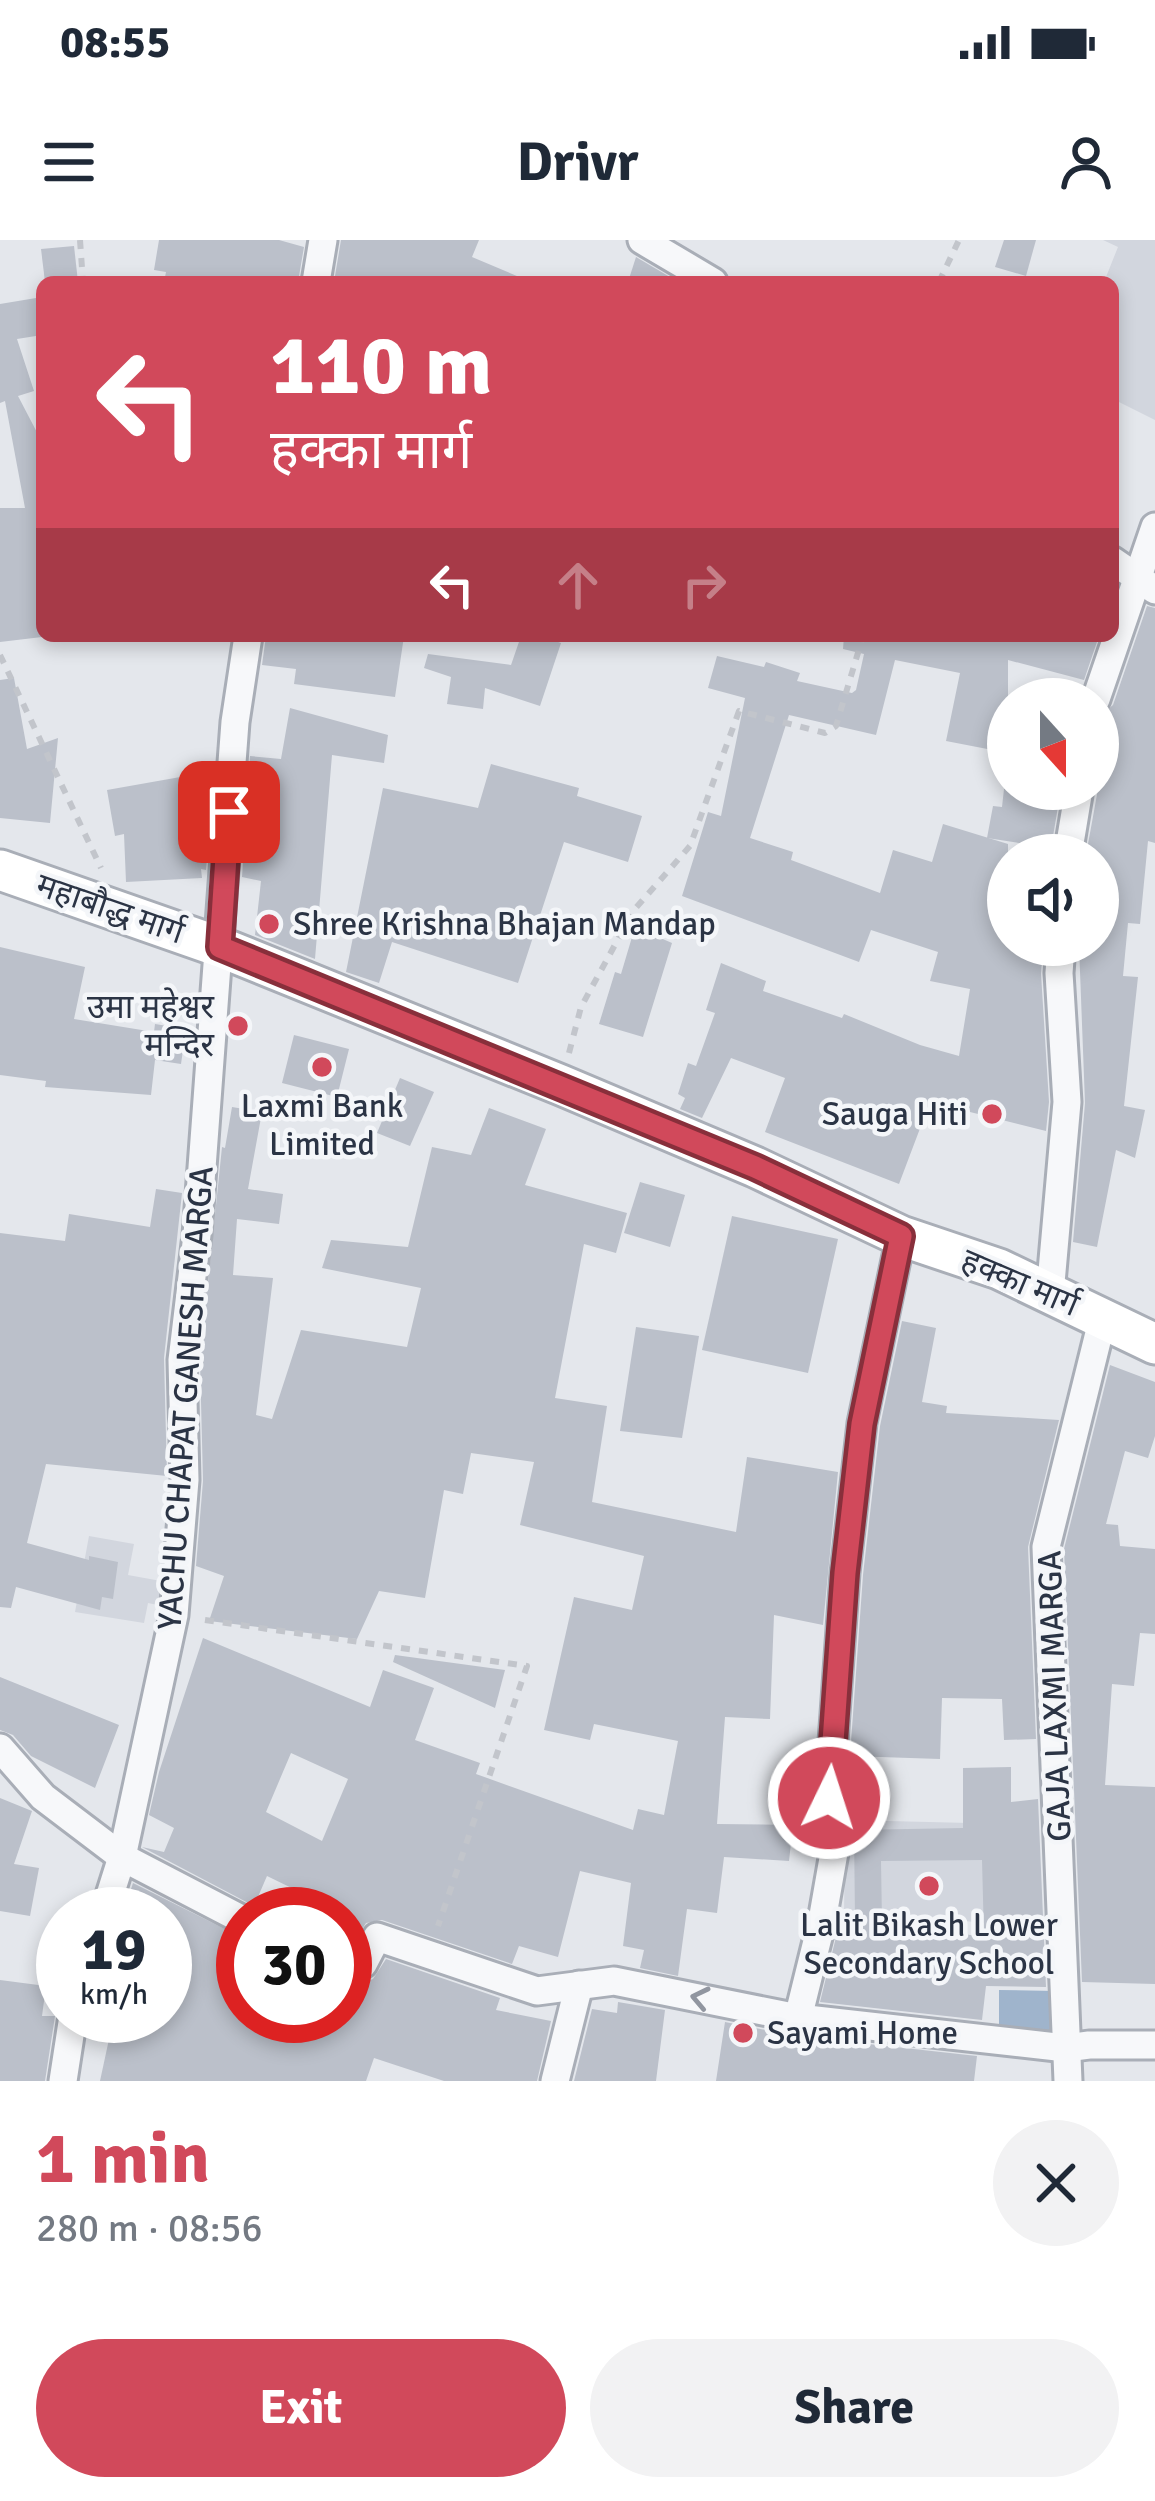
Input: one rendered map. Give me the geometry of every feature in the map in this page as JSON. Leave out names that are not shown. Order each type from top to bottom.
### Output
[{"type":"main road","name":"महाबौद्ध मार्ग","points":[[0,870],[220,947]]},
{"type":"main road","name":"हक्का मार्ग","points":[[220,947],[755,1167],[901,1236],[999,1269],[1155,1344]]},
{"type":"street","points":[[317,276],[323,240]]},
{"type":"street","points":[[642,240],[687,250],[707,276]]},
{"type":"street","points":[[1105,678],[1146,584],[1155,527]]},
{"type":"street","points":[[1119,564],[1146,584]]},
{"type":"street","name":"YACHU CHAPAT GANESH MARGA","points":[[113,1887],[174,1615],[184,1480],[182,1360],[220,947],[235,722],[247,642]]},
{"type":"street","points":[[1050,1294],[1067,1102],[1060,966]]},
{"type":"street","points":[[797,2018],[835,1847],[829,1798],[845,1573],[862,1424],[901,1236]]},
{"type":"street","name":"GAJA LAXMI MARGA","points":[[1068,2081],[1046,1547],[1103,1317]]},
{"type":"street","points":[[0,1748],[44,1797],[122,1857],[216,1906]]},
{"type":"street","points":[[372,1946],[377,1936],[536,1991],[614,1981],[797,2018],[1066,2048],[1155,2045]]},
{"type":"street","points":[[555,2081],[579,1985]]},
{"type":"street","points":[[63,2081],[69,2043]]},
{"type":"path","points":[[80,240],[83,276]]},
{"type":"path","points":[[942,276],[958,240]]},
{"type":"path","points":[[561,1085],[581,1006],[634,910],[690,845],[739,711],[825,733],[836,725],[861,642]]},
{"type":"path","points":[[0,655],[123,914]]},
{"type":"path","points":[[174,1615],[526,1666],[429,1952]]},
{"type":"shaded area","points":[[1103,240],[1155,240],[1155,420],[1119,402],[1119,276],[1106,276],[1118,247]]},
{"type":"shaded area","points":[[89,1536],[134,1544],[128,1575],[172,1583],[168,1607],[148,1603],[144,1623],[75,1612]]},
{"type":"shaded area","name":"Lalit Bikash Lower Secondary School","points":[[845,1820],[1012,1824],[984,1923],[887,1913],[844,1919]]},
{"type":"water","points":[[999,1990],[1055,1991],[1055,2031],[999,2031]]},
{"type":"building","points":[[159,240],[279,240],[304,247],[299,276],[165,276],[166,272],[154,270]]},
{"type":"building","points":[[341,240],[479,240],[472,257],[517,276],[335,276]]},
{"type":"building","points":[[1004,240],[1036,240],[1026,276],[995,267]]},
{"type":"building","points":[[74,246],[77,276],[44,276],[41,249]]},
{"type":"building","points":[[636,257],[668,276],[630,276]]},
{"type":"building","points":[[36,298],[36,336],[17,339],[34,391],[18,396],[36,430],[36,638],[0,642],[0,508],[25,508],[5,401],[0,403],[0,304]]},
{"type":"building","points":[[1147,606],[1155,608],[1155,843],[1148,841],[1140,924],[1128,923],[1123,976],[1138,977],[1124,1106],[1145,1110],[1135,1158],[1116,1150],[1097,1247],[1073,1242],[1085,1103],[1080,966],[1119,966],[1119,834],[1090,834],[1094,810],[1119,810],[1119,688]]},
{"type":"building","points":[[265,642],[403,642],[395,697],[294,684],[296,669],[262,665]]},
{"type":"building","points":[[519,642],[561,643],[540,706],[485,688],[483,709],[447,704],[451,677],[424,668],[428,654],[511,665]]},
{"type":"building","points":[[844,642],[1097,642],[1085,678],[1008,660],[1008,678],[987,678],[987,749],[946,741],[960,673],[895,660],[876,735],[789,715],[750,838],[793,852],[791,860],[880,893],[893,850],[932,862],[943,824],[987,838],[987,966],[1042,966],[1049,1102],[1046,1131],[930,1102],[899,1184],[765,1132],[785,1078],[731,1058],[702,1118],[680,1109],[685,1098],[678,1094],[688,1063],[696,1066],[715,1013],[706,1010],[721,963],[766,981],[763,991],[842,1018],[844,1014],[959,1056],[970,989],[930,981],[938,952],[871,930],[859,962],[682,896],[708,812],[721,816],[745,698],[708,688],[717,656],[764,667],[766,662],[800,673],[797,681],[852,693],[864,654],[843,649]]},
{"type":"building","points":[[14,678],[27,749],[58,738],[50,823],[0,818],[0,680]]},
{"type":"building","points":[[290,708],[388,735],[384,763],[332,755],[315,959],[255,935],[261,881],[242,877],[250,756],[281,759]]},
{"type":"building","points":[[491,764],[579,788],[577,796],[642,816],[628,862],[564,842],[518,983],[392,942],[379,983],[346,972],[383,788],[478,808]]},
{"type":"building","points":[[214,767],[202,878],[126,882],[124,834],[115,836],[107,790],[186,776],[186,769]]},
{"type":"building","points":[[992,810],[1057,810],[1053,834],[988,834]]},
{"type":"building","points":[[635,927],[672,943],[643,1037],[599,1024]]},
{"type":"building","points":[[0,947],[85,967],[74,1019],[154,1032],[155,1024],[186,1029],[181,1064],[155,1060],[151,1095],[45,1087],[46,1081],[0,1075]]},
{"type":"building","points":[[294,1035],[349,1049],[337,1097],[282,1083]]},
{"type":"building","points":[[400,1078],[434,1092],[410,1146],[377,1133]]},
{"type":"building","points":[[232,1107],[262,1112],[248,1189],[283,1194],[279,1224],[237,1219],[233,1275],[273,1278],[256,1415],[272,1419],[301,1330],[407,1347],[421,1288],[322,1268],[331,1240],[408,1247],[432,1147],[471,1155],[489,1108],[546,1129],[525,1185],[627,1213],[616,1253],[584,1244],[555,1398],[607,1406],[592,1502],[736,1532],[747,1457],[838,1472],[823,1625],[774,1615],[770,1719],[725,1717],[717,1824],[793,1825],[789,1861],[724,1857],[717,1913],[687,1909],[678,1976],[640,1968],[644,1950],[623,1946],[631,1883],[580,1871],[558,1957],[519,1946],[512,1964],[382,1920],[372,1922],[372,1887],[290,1887],[267,1876],[262,1887],[218,1887],[142,1847],[164,1852],[174,1828],[149,1815],[203,1638],[370,1707],[383,1670],[434,1688],[415,1740],[480,1763],[476,1774],[633,1830],[638,1809],[664,1815],[678,1741],[594,1724],[590,1740],[544,1730],[574,1597],[632,1610],[644,1556],[520,1525],[534,1462],[471,1453],[463,1494],[444,1490],[425,1598],[379,1591],[357,1639],[209,1621],[224,1576],[196,1566],[203,1481],[200,1361],[222,1147]],"holes":[[[291,1753],[348,1779],[322,1841],[266,1812]]]},
{"type":"building","points":[[640,1182],[685,1195],[670,1247],[624,1233]]},
{"type":"building","points":[[156,1189],[182,1193],[164,1358],[167,1476],[46,1464],[27,1543],[89,1560],[89,1556],[118,1562],[113,1599],[102,1597],[100,1610],[16,1587],[11,1608],[0,1607],[0,1233],[65,1241],[69,1214],[150,1227]]},
{"type":"building","points":[[732,1216],[838,1239],[808,1373],[702,1350]]},
{"type":"building","points":[[902,1321],[936,1328],[922,1402],[947,1406],[946,1413],[1059,1420],[1028,1547],[1036,1739],[1004,1740],[1002,1699],[942,1698],[940,1759],[850,1756],[880,1426]]},
{"type":"building","points":[[636,1327],[699,1336],[682,1438],[620,1431]]},
{"type":"building","points":[[1110,1365],[1155,1382],[1155,1436],[1148,1458],[1125,1451],[1106,1524],[1118,1525],[1120,1546],[1155,1549],[1155,1634],[1140,1633],[1134,1686],[1112,1684],[1105,1785],[1155,1787],[1155,1984],[1082,1982],[1064,1549]]},
{"type":"building","points":[[395,1655],[505,1670],[495,1708],[393,1662]]},
{"type":"building","points":[[0,1677],[119,1725],[95,1788],[31,1756],[13,1735],[0,1730]]},
{"type":"building","points":[[1011,1767],[1011,1802],[1038,1799],[1046,1987],[986,1986],[982,2020],[820,2002],[841,1917],[855,1919],[854,1830],[963,1828],[963,1768]],"holes":[[[982,1860],[984,1937],[882,1922],[881,1861]]]},
{"type":"building","points":[[0,1798],[32,1811],[14,1864],[39,1868],[30,1916],[0,1911]]},
{"type":"building","points":[[192,1912],[216,1924],[216,2043],[372,2043],[372,1979],[386,1959],[500,1998],[496,2010],[551,2021],[537,2081],[444,2081],[374,2058],[366,2081],[100,2081],[108,2043],[192,2043]]},
{"type":"building","points":[[0,1980],[36,1985],[36,2043],[51,2043],[45,2081],[0,2081]]},
{"type":"building","points":[[618,2002],[665,2010],[656,2081],[574,2081],[592,2009],[617,2013]]},
{"type":"building","points":[[725,2022],[796,2036],[977,2056],[974,2081],[716,2081]]},
{"type":"place","name":"Shree Krishna Bhajan Mandap","points":[[269,924]]},
{"type":"place","name":"उमा महेश्वर मन्दिर","points":[[238,1026]]},
{"type":"place","name":"Laxmi Bank Limited","points":[[322,1067]]},
{"type":"place","name":"Sauga Hiti","points":[[992,1114]]},
{"type":"place","name":"Lalit Bikash Lower Secondary School","points":[[929,1886]]},
{"type":"place","name":"Sayami Home","points":[[743,2033]]},
{"type":"route","points":[[229,812],[220,947],[755,1167],[901,1236],[862,1424],[845,1573],[829,1798]]}]
